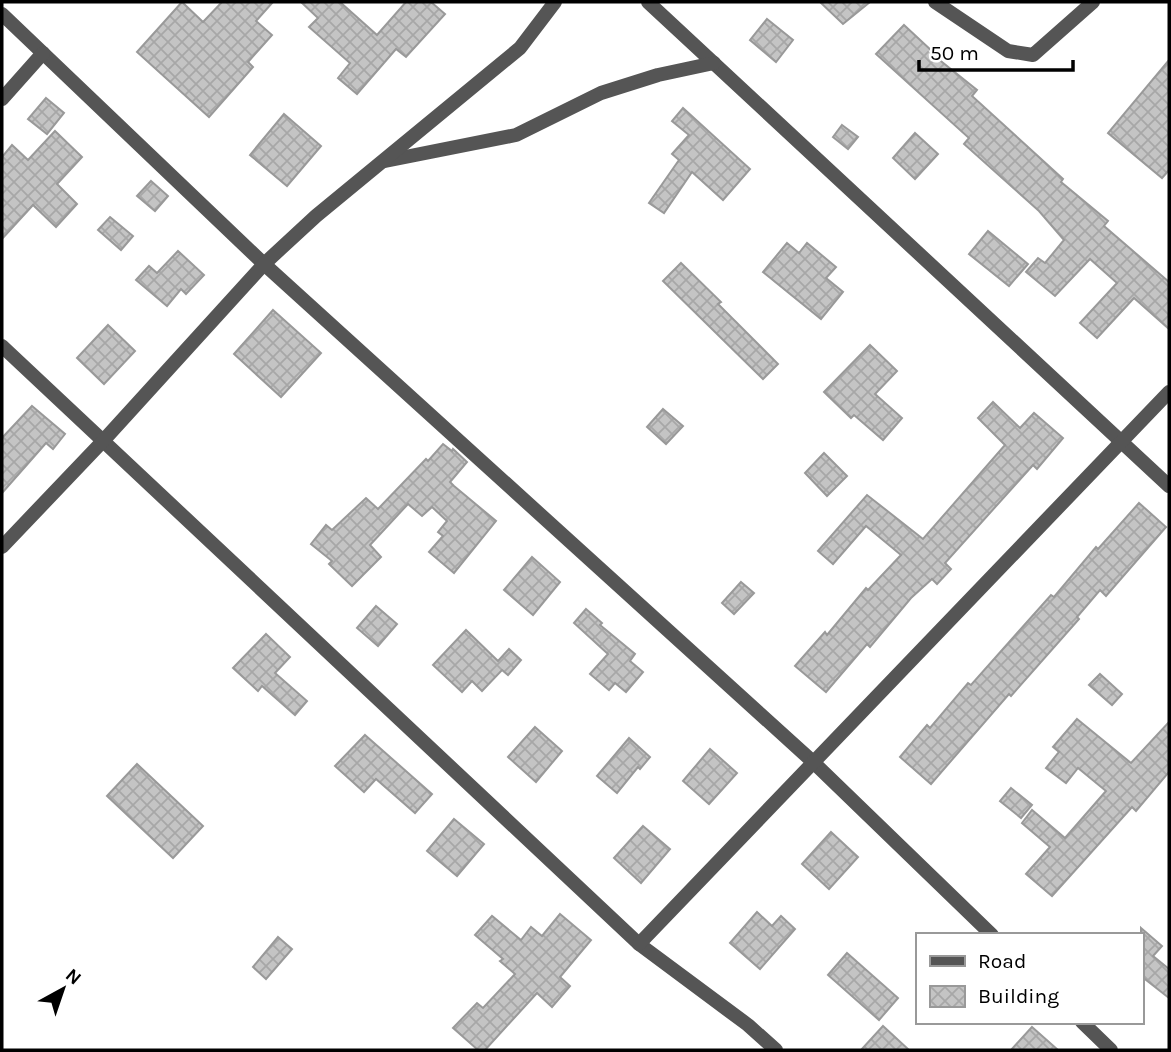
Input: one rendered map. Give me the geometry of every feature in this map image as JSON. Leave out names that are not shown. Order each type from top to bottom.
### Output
[{"type":"street","points":[[2,547],[103,441],[264,264],[316,216],[520,48],[555,2]]},
{"type":"street","points":[[648,2],[1169,486]]},
{"type":"street","points":[[935,2],[1008,51],[1033,55],[1093,2]]},
{"type":"street","points":[[2,14],[264,264],[812,761],[990,933]]},
{"type":"street","points":[[2,99],[43,53]]},
{"type":"street","points":[[383,161],[516,135],[601,93],[658,75],[714,63]]},
{"type":"street","points":[[2,345],[639,944],[748,1025],[776,1050]]},
{"type":"street","points":[[639,944],[1169,392]]},
{"type":"street","points":[[1084,1024],[1111,1050]]},
{"type":"building","points":[[182,2],[203,22],[222,2],[273,2],[256,21],[272,35],[248,62],[253,67],[209,117],[137,52]]},
{"type":"building","points":[[301,2],[340,2],[377,35],[406,2],[431,2],[445,14],[406,57],[396,49],[357,94],[338,78],[350,63],[309,27],[318,18]]},
{"type":"building","points":[[820,2],[870,2],[843,24]]},
{"type":"building","points":[[767,19],[793,40],[776,62],[750,40]]},
{"type":"building","points":[[904,25],[933,52],[932,54],[977,90],[972,96],[1063,179],[1061,182],[1108,221],[1104,226],[1169,282],[1169,329],[1134,298],[1097,338],[1080,323],[1117,283],[1090,259],[1055,296],[1026,272],[1038,258],[1045,263],[1064,240],[1039,211],[964,144],[969,138],[876,54]]},
{"type":"building","points":[[1169,60],[1169,170],[1162,178],[1108,133]]},
{"type":"building","points":[[46,98],[64,113],[47,134],[28,119]]},
{"type":"building","points":[[683,108],[750,169],[723,200],[692,172],[664,213],[649,203],[679,160],[672,154],[689,135],[672,121]]},
{"type":"building","points":[[284,114],[321,146],[287,186],[250,155]]},
{"type":"building","points":[[842,125],[858,137],[848,149],[833,137]]},
{"type":"building","points":[[55,131],[82,157],[57,184],[77,204],[56,227],[33,205],[2,239],[2,157],[12,145],[28,160]]},
{"type":"building","points":[[915,133],[938,154],[915,179],[893,158]]},
{"type":"building","points":[[151,181],[168,196],[155,211],[137,196]]},
{"type":"building","points":[[110,217],[133,236],[121,250],[98,230]]},
{"type":"building","points":[[988,231],[1028,264],[1009,286],[969,254]]},
{"type":"building","points":[[787,243],[799,253],[807,243],[836,267],[826,278],[843,292],[821,319],[763,272]]},
{"type":"building","points":[[178,251],[204,275],[186,294],[181,289],[167,306],[136,280],[149,266],[157,273]]},
{"type":"building","points":[[681,263],[778,364],[763,379],[663,281]]},
{"type":"building","points":[[273,310],[321,353],[281,397],[234,354]]},
{"type":"building","points":[[108,325],[135,351],[104,384],[77,358]]},
{"type":"building","points":[[870,345],[897,371],[875,394],[902,418],[883,440],[854,415],[851,418],[824,392]]},
{"type":"building","points":[[993,402],[1020,428],[1034,413],[1063,438],[1037,469],[1033,465],[945,563],[951,569],[937,584],[932,579],[911,598],[870,647],[867,644],[826,692],[795,666],[825,632],[827,635],[866,588],[868,590],[901,555],[866,526],[833,564],[818,551],[867,495],[923,539],[1005,445],[978,418]]},
{"type":"building","points":[[32,406],[65,434],[53,449],[46,443],[2,493],[2,438]]},
{"type":"building","points":[[663,409],[683,426],[666,444],[647,427]]},
{"type":"building","points":[[443,444],[467,462],[450,482],[496,521],[454,573],[429,552],[443,536],[438,532],[447,521],[432,507],[422,516],[408,504],[370,545],[381,557],[352,586],[329,564],[332,561],[311,544],[326,525],[332,530],[366,498],[378,509]]},
{"type":"building","points":[[824,453],[847,476],[827,496],[805,473]]},
{"type":"building","points":[[1139,503],[1166,527],[1106,596],[1100,590],[1077,617],[1079,619],[931,784],[900,757],[927,725],[930,728],[968,683],[971,685],[1051,595],[1054,597],[1096,547],[1098,549]]},
{"type":"building","points":[[532,557],[560,582],[533,615],[504,590]]},
{"type":"building","points":[[741,582],[754,593],[734,614],[722,603]]},
{"type":"building","points":[[376,606],[397,624],[378,646],[357,628]]},
{"type":"building","points":[[586,609],[602,623],[600,625],[635,654],[630,661],[643,672],[626,692],[615,683],[609,690],[590,674],[608,654],[574,623]]},
{"type":"building","points":[[466,630],[498,661],[509,649],[521,660],[508,675],[502,670],[482,691],[472,681],[462,692],[433,665]]},
{"type":"building","points":[[266,634],[290,657],[275,673],[307,701],[295,715],[262,686],[258,691],[233,668]]},
{"type":"building","points":[[1100,674],[1122,694],[1112,705],[1089,685]]},
{"type":"building","points":[[1077,719],[1131,763],[1169,722],[1169,772],[1136,811],[1132,807],[1052,896],[1026,874],[1050,847],[1022,823],[1032,810],[1065,838],[1106,791],[1078,768],[1066,783],[1046,768],[1059,752],[1053,747]]},
{"type":"building","points":[[535,727],[562,751],[536,782],[508,757]]},
{"type":"building","points":[[365,735],[432,794],[415,813],[376,779],[364,792],[335,766]]},
{"type":"building","points":[[629,738],[650,757],[617,793],[597,776]]},
{"type":"building","points":[[710,749],[737,773],[709,804],[683,781]]},
{"type":"building","points":[[137,764],[203,826],[173,858],[107,796]]},
{"type":"building","points":[[1011,788],[1032,805],[1021,818],[1000,801]]},
{"type":"building","points":[[454,819],[484,844],[457,876],[427,851]]},
{"type":"building","points":[[643,826],[670,849],[641,883],[614,858]]},
{"type":"building","points":[[831,832],[858,857],[829,889],[802,864]]},
{"type":"building","points":[[757,912],[772,926],[781,916],[795,929],[760,969],[730,943]]},
{"type":"building","points":[[560,914],[591,940],[560,977],[570,986],[552,1007],[537,993],[485,1050],[478,1050],[453,1028],[477,1003],[483,1008],[515,974],[500,961],[503,959],[475,935],[492,916],[521,940],[531,927],[542,936]]},
{"type":"building","points":[[1141,928],[1162,946],[1153,956],[1169,969],[1169,998],[1143,978]]},
{"type":"building","points":[[278,937],[292,949],[266,979],[253,967]]},
{"type":"building","points":[[847,953],[898,998],[879,1020],[828,975]]},
{"type":"building","points":[[883,1026],[909,1050],[861,1050]]},
{"type":"building","points":[[1032,1027],[1058,1050],[1011,1050]]}]
